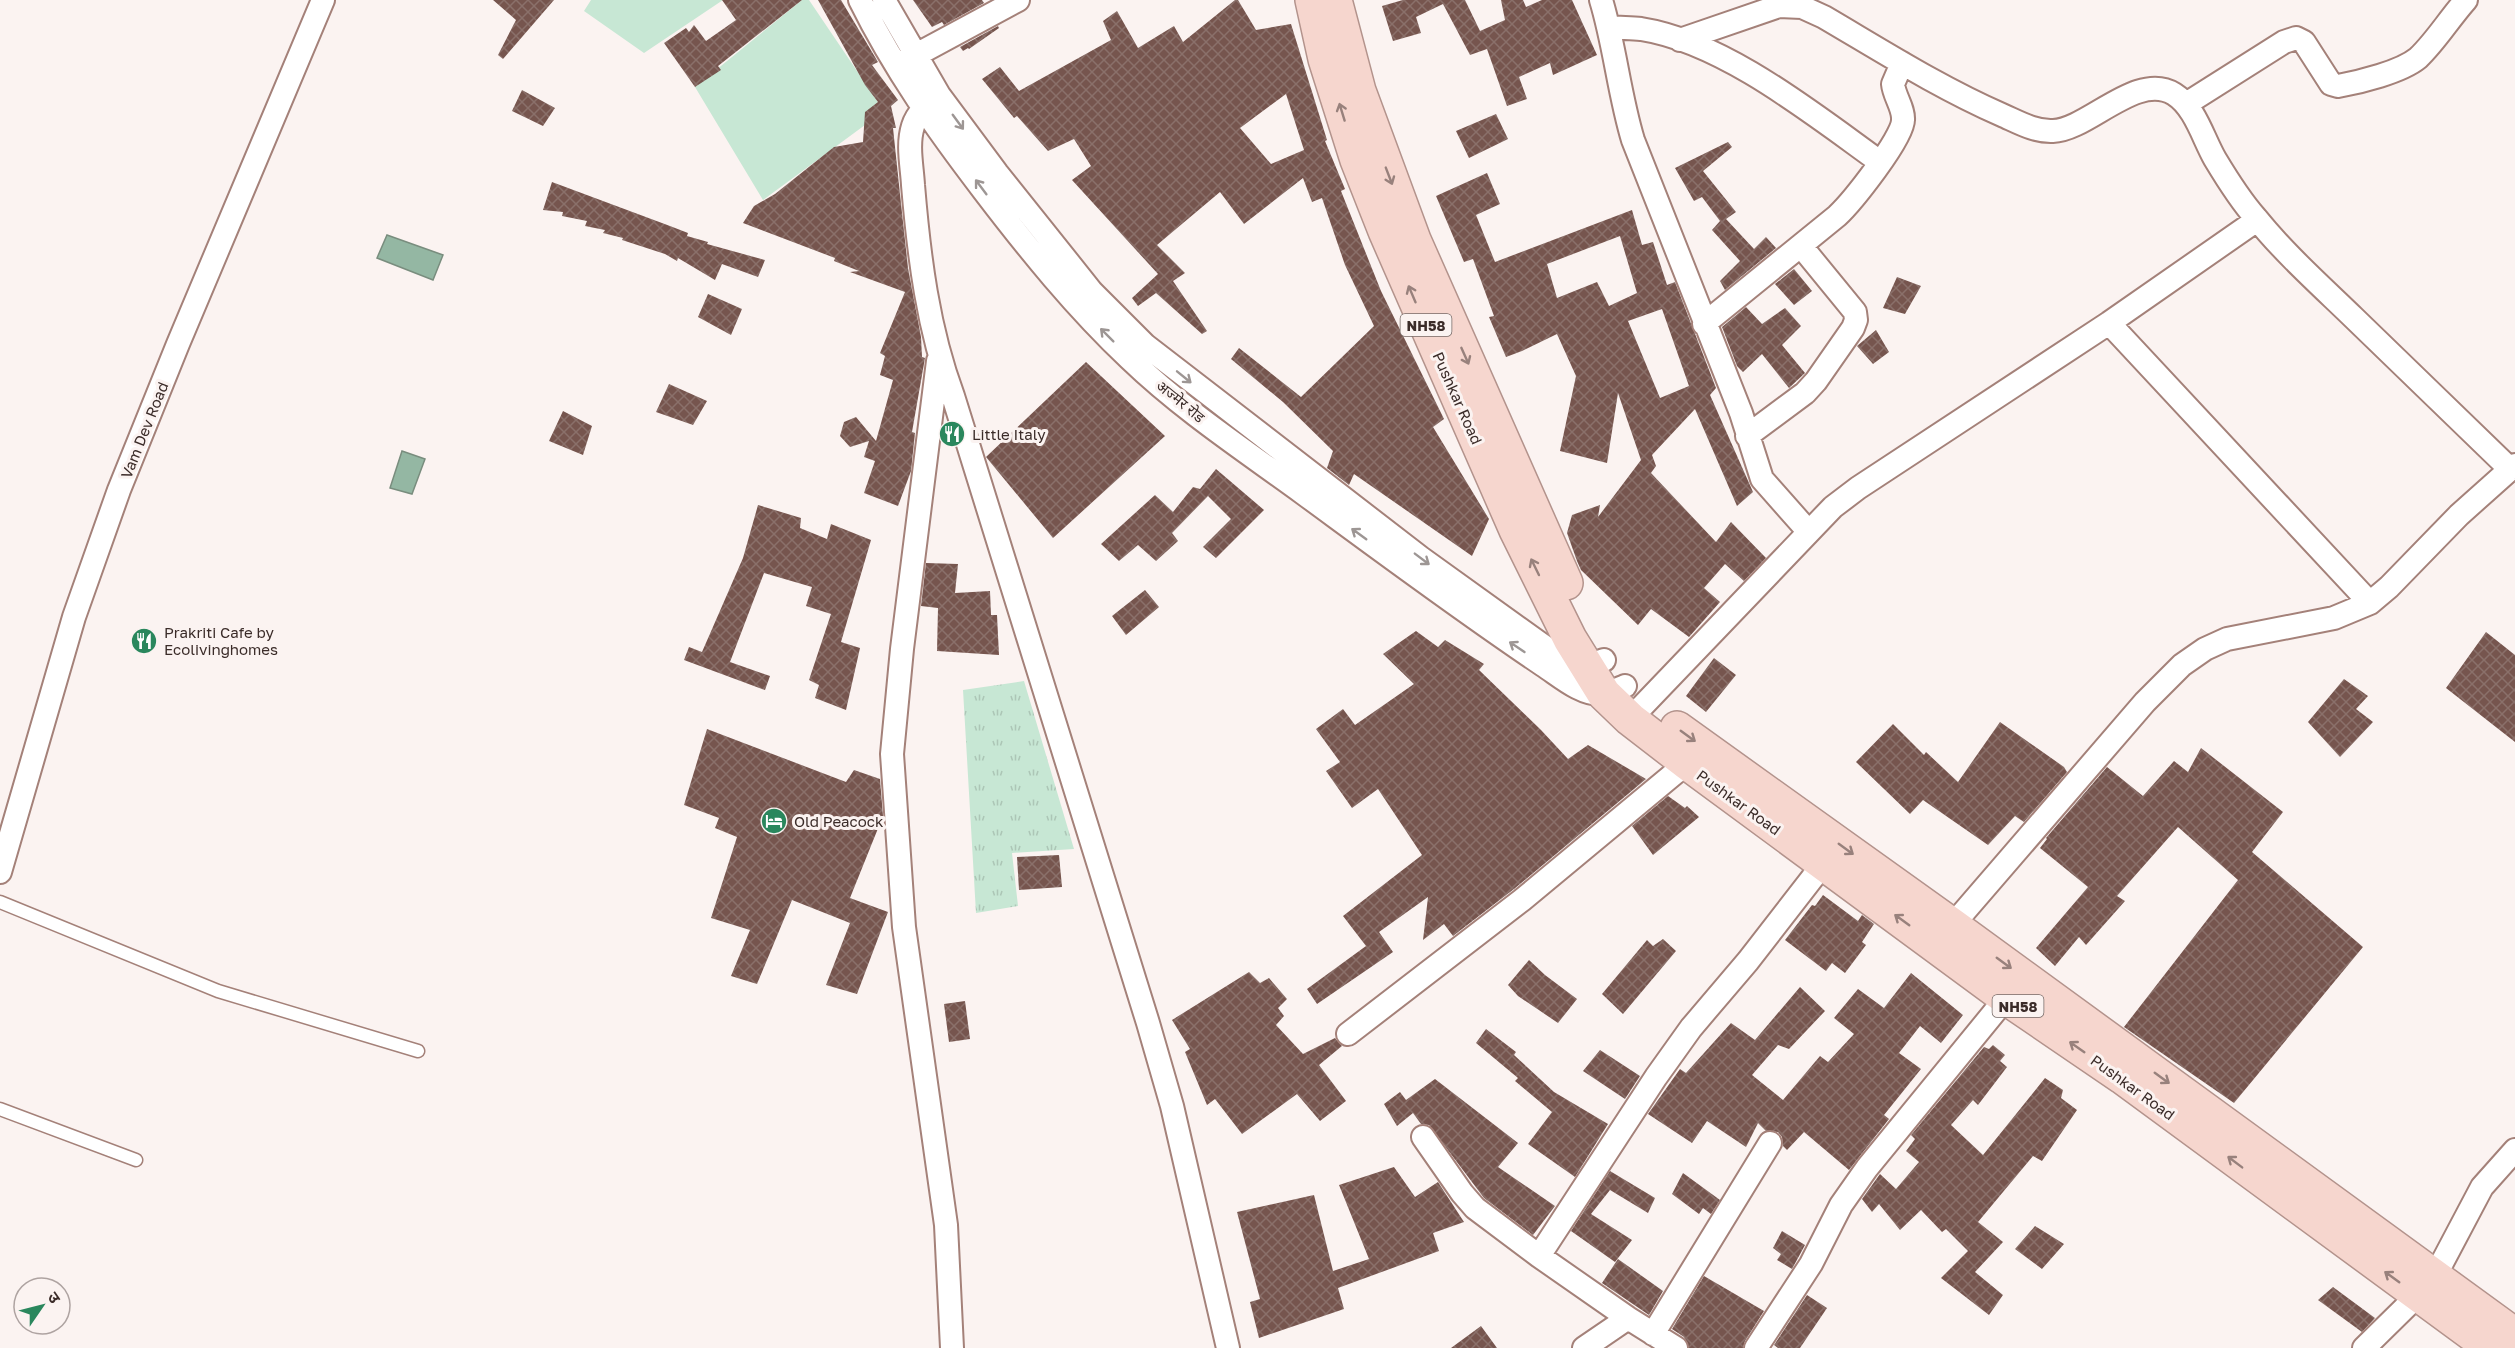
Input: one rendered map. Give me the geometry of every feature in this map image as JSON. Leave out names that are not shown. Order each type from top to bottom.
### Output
[{"type":"highway","name":"Pushkar Road","points":[[1312,0],[1325,59],[1357,160],[1385,231],[1516,530],[1595,663],[1626,701],[1687,763],[1824,863],[1944,935],[2006,998],[2426,1286],[2515,1335]]},
{"type":"highway","name":"Pushkar Road","points":[[1335,0],[1359,91],[1414,240],[1589,635],[1595,663]]},
{"type":"highway","name":"Pushkar Road","points":[[1626,701],[2426,1286],[2491,1348]]},
{"type":"street","name":"Vam Dev Road","points":[[0,872],[74,617],[115,501],[178,344],[323,0]]},
{"type":"street","name":"अज्मेर रोड","points":[[860,0],[906,61],[1006,221],[1070,297],[1138,353],[1563,660],[1575,666],[1595,663]]},
{"type":"street","name":"अज्मेर रोड","points":[[884,0],[906,61]]},
{"type":"street","points":[[906,61],[1018,0]]},
{"type":"street","points":[[1601,0],[1609,27],[1625,115],[1633,140],[1741,413],[1762,479],[1808,531]]},
{"type":"street","points":[[2186,104],[2284,42],[2296,38],[2304,42],[2331,84],[2338,86],[2399,68],[2415,60],[2428,47],[2466,0]]},
{"type":"street","points":[[1680,40],[1779,6],[1802,7],[1824,17],[1972,103],[2030,128],[2054,131],[2073,126],[2119,100],[2141,91],[2173,93],[2186,104],[2213,157],[2256,220],[2302,267],[2513,467],[2459,515],[2370,603],[2334,618],[2227,639],[2205,649],[2182,665],[2145,702],[1944,935]]},
{"type":"street","points":[[1609,27],[1642,29],[1707,51],[1774,88],[1880,162]]},
{"type":"street","points":[[1704,324],[1849,204],[1900,132],[1904,121],[1893,84],[1902,63]]},
{"type":"street","points":[[931,102],[914,124],[910,141],[916,220],[928,310],[939,357],[1148,1023],[1172,1106],[1228,1348]]},
{"type":"street","points":[[1626,701],[1808,531],[1858,488],[2109,323],[2256,220]]},
{"type":"street","points":[[1747,436],[1791,405],[1810,387],[1853,328],[1856,320],[1855,312],[1801,246]]},
{"type":"street","points":[[2109,323],[2370,603]]},
{"type":"street","name":"अज्मेर रोड","points":[[1138,353],[1203,419],[1506,640],[1576,686],[1591,693],[1626,701]]},
{"type":"street","points":[[939,357],[902,649],[892,754],[904,927],[946,1225],[952,1348]]},
{"type":"street","points":[[1348,1034],[1522,900],[1687,763]]},
{"type":"street","points":[[1539,1256],[1656,1077],[1691,1028],[1748,961],[1824,863]]},
{"type":"street","points":[[1756,1348],[1811,1264],[1841,1205],[1867,1168],[2006,998]]},
{"type":"street","points":[[1423,1137],[1462,1193],[1476,1208],[1539,1256],[1628,1318],[1676,1348]]},
{"type":"street","points":[[1653,1334],[1770,1143]]},
{"type":"street","points":[[2364,1348],[2426,1286],[2482,1187],[2515,1150]]},
{"type":"street","points":[[1584,1348],[1628,1318]]},
{"type":"lane","points":[[0,902],[218,991],[418,1051]]},
{"type":"lane","points":[[0,1109],[136,1160]]},
{"type":"green space","points":[[591,0],[723,0],[644,53],[584,11]]},
{"type":"green space","points":[[802,0],[809,0],[878,102],[865,125],[763,200],[695,87]]},
{"type":"green space","points":[[1024,681],[1074,849],[1012,853],[1018,906],[976,913],[963,690]]},
{"type":"shaded area","points":[[387,235],[443,255],[433,280],[377,258]]},
{"type":"shaded area","points":[[402,451],[425,459],[412,494],[390,488]]},
{"type":"building","points":[[493,0],[554,0],[503,59],[498,55],[516,20]]},
{"type":"building","points":[[722,0],[802,0],[718,66],[721,70],[695,87],[664,43],[686,28],[689,32],[694,25],[706,41],[736,20]]},
{"type":"building","points":[[818,0],[841,0],[878,62],[872,65],[898,100],[891,106],[896,128],[893,128],[908,268],[921,337],[922,357],[925,358],[912,432],[915,433],[911,471],[898,506],[864,493],[875,461],[864,457],[869,441],[850,447],[840,436],[844,422],[856,417],[876,441],[893,380],[880,375],[885,356],[880,353],[905,292],[850,272],[859,271],[834,261],[835,258],[743,223],[754,206],[775,194],[834,147],[863,142],[865,112],[878,102],[865,85]]},
{"type":"building","points":[[913,0],[982,0],[984,3],[944,25],[942,22],[932,27]]},
{"type":"building","points":[[1235,0],[1238,0],[1256,30],[1291,24],[1327,140],[1325,141],[1345,189],[1341,191],[1381,291],[1444,419],[1433,427],[1489,519],[1472,556],[1354,474],[1349,485],[1327,468],[1333,451],[1283,402],[1231,359],[1239,348],[1301,397],[1374,326],[1345,265],[1322,198],[1312,202],[1303,178],[1244,224],[1220,192],[1157,245],[1185,273],[1173,281],[1207,331],[1202,334],[1156,293],[1138,306],[1132,298],[1158,274],[1072,180],[1091,166],[1074,139],[1048,151],[1017,116],[1014,118],[982,79],[1000,67],[1019,91],[1111,40],[1103,21],[1117,11],[1138,48],[1174,26],[1183,42]],"holes":[[[1286,94],[1304,150],[1271,164],[1240,128]]]},
{"type":"building","points":[[1403,0],[1465,0],[1480,31],[1505,20],[1501,0],[1523,0],[1526,7],[1542,0],[1572,0],[1597,55],[1553,75],[1550,63],[1519,77],[1527,99],[1507,106],[1487,49],[1470,55],[1443,4],[1416,17],[1421,33],[1393,41],[1382,6]]},
{"type":"building","points":[[998,26],[999,28],[969,49],[963,51],[960,47]]},
{"type":"building","points":[[522,90],[555,108],[543,126],[512,111]]},
{"type":"building","points":[[1496,114],[1508,139],[1469,158],[1456,131]]},
{"type":"building","points":[[1728,142],[1732,147],[1703,171],[1736,212],[1726,219],[1754,249],[1766,237],[1776,248],[1725,290],[1720,281],[1740,261],[1712,230],[1720,221],[1702,197],[1694,201],[1675,168]]},
{"type":"building","points":[[1487,173],[1500,204],[1476,215],[1495,262],[1632,210],[1642,245],[1653,242],[1667,285],[1675,282],[1716,388],[1710,395],[1753,492],[1737,506],[1695,409],[1652,455],[1656,466],[1651,473],[1716,542],[1731,522],[1766,558],[1744,581],[1725,564],[1704,588],[1720,602],[1689,637],[1651,609],[1638,625],[1581,570],[1567,533],[1572,515],[1600,505],[1598,517],[1641,460],[1618,393],[1607,463],[1560,451],[1576,376],[1557,334],[1506,357],[1489,317],[1494,316],[1473,259],[1464,262],[1436,196]],"holes":[[[1620,236],[1637,293],[1609,306],[1597,282],[1557,298],[1547,264]],[[1662,309],[1689,386],[1660,398],[1628,321]]]},
{"type":"building","points":[[552,182],[688,233],[687,236],[708,242],[707,244],[765,260],[758,277],[722,264],[715,280],[678,258],[677,261],[665,254],[622,240],[623,238],[603,233],[605,230],[585,226],[587,221],[562,216],[563,212],[543,210]]},
{"type":"building","points":[[1794,269],[1812,291],[1794,305],[1775,284]]},
{"type":"building","points":[[1897,277],[1921,286],[1905,314],[1883,308]]},
{"type":"building","points":[[708,294],[742,309],[731,335],[698,317]]},
{"type":"building","points":[[1746,307],[1762,324],[1785,308],[1801,326],[1782,345],[1805,373],[1789,388],[1762,354],[1743,372],[1737,366],[1722,327]]},
{"type":"building","points":[[1876,330],[1889,352],[1873,364],[1857,346]]},
{"type":"building","points":[[1086,362],[1165,436],[1053,538],[986,457]]},
{"type":"building","points":[[669,384],[707,401],[693,425],[656,412]]},
{"type":"building","points":[[563,411],[592,426],[583,455],[549,441]]},
{"type":"building","points":[[1216,469],[1264,510],[1216,558],[1203,547],[1231,519],[1208,496],[1172,533],[1178,541],[1156,561],[1138,545],[1119,561],[1101,544],[1155,495],[1173,512],[1193,487],[1200,489]]},
{"type":"building","points":[[758,505],[801,518],[800,528],[827,539],[831,524],[871,540],[841,642],[860,648],[846,710],[815,698],[819,685],[809,680],[831,614],[806,606],[812,587],[764,573],[730,662],[770,676],[765,690],[684,660],[689,647],[702,652],[743,558]]},
{"type":"building","points":[[926,563],[958,564],[955,593],[990,591],[991,615],[997,615],[999,655],[937,651],[938,608],[921,606]]},
{"type":"building","points":[[1145,590],[1159,607],[1126,635],[1112,616]]},
{"type":"building","points":[[1416,631],[1438,647],[1445,640],[1484,664],[1479,670],[1568,759],[1588,745],[1646,779],[1514,889],[1453,936],[1444,924],[1423,940],[1428,897],[1379,932],[1393,952],[1317,1004],[1307,989],[1366,946],[1343,916],[1422,855],[1378,789],[1352,808],[1326,771],[1340,762],[1316,729],[1343,709],[1355,725],[1414,684],[1383,654]]},
{"type":"building","points":[[2486,632],[2515,655],[2515,742],[2446,688]]},
{"type":"building","points":[[1714,658],[1736,675],[1706,712],[1686,696]]},
{"type":"building","points":[[2344,679],[2368,696],[2356,709],[2373,722],[2340,757],[2308,722]]},
{"type":"building","points":[[2000,722],[2064,767],[2067,772],[2024,822],[2015,816],[1988,845],[1923,800],[1910,814],[1856,762],[1893,724],[1924,755],[1926,752],[1958,782]]},
{"type":"building","points":[[707,729],[846,782],[854,770],[880,779],[883,816],[850,898],[888,912],[857,994],[826,985],[850,923],[792,900],[757,984],[731,976],[750,930],[711,918],[737,837],[715,828],[719,818],[684,805]]},
{"type":"building","points":[[2201,748],[2283,812],[2252,852],[2363,947],[2234,1103],[2124,1027],[2238,880],[2178,827],[2117,896],[2125,901],[2086,945],[2079,937],[2055,966],[2036,948],[2088,887],[2040,848],[2046,838],[2107,767],[2143,796],[2174,761],[2188,772]]},
{"type":"building","points":[[1668,796],[1685,808],[1687,806],[1699,817],[1653,855],[1632,826]]},
{"type":"building","points":[[1059,855],[1062,887],[1019,890],[1017,857]]},
{"type":"building","points":[[1823,895],[1858,921],[1862,915],[1874,924],[1862,942],[1866,945],[1845,973],[1832,963],[1826,971],[1785,940],[1812,905],[1815,906]]},
{"type":"building","points":[[1663,939],[1676,951],[1623,1014],[1602,994],[1647,940],[1653,946]]},
{"type":"building","points":[[1529,960],[1577,999],[1558,1023],[1518,996],[1508,985]]},
{"type":"building","points":[[1249,972],[1260,983],[1269,978],[1287,999],[1278,1008],[1284,1016],[1276,1025],[1303,1054],[1335,1038],[1342,1046],[1319,1065],[1346,1101],[1320,1121],[1297,1094],[1242,1134],[1215,1099],[1207,1105],[1185,1052],[1190,1049],[1172,1020]]},
{"type":"building","points":[[1911,973],[1963,1015],[1941,1043],[1920,1026],[1899,1053],[1921,1069],[1884,1115],[1889,1119],[1849,1170],[1804,1132],[1787,1150],[1778,1132],[1766,1131],[1758,1123],[1746,1147],[1707,1121],[1692,1143],[1648,1114],[1680,1069],[1686,1073],[1731,1023],[1755,1040],[1800,987],[1825,1011],[1789,1049],[1778,1045],[1752,1075],[1783,1100],[1820,1056],[1828,1062],[1854,1034],[1834,1018],[1858,989],[1884,1008]]},
{"type":"building","points":[[965,1001],[970,1039],[949,1042],[944,1004]]},
{"type":"building","points":[[1486,1029],[1516,1052],[1514,1055],[1554,1092],[1608,1124],[1575,1177],[1528,1144],[1552,1112],[1515,1081],[1518,1078],[1476,1043]]},
{"type":"building","points":[[1993,1045],[2005,1055],[2000,1061],[2007,1067],[1978,1105],[1973,1100],[1951,1125],[1983,1155],[2045,1078],[2063,1090],[2061,1098],[2077,1110],[2042,1161],[2033,1156],[1978,1222],[2003,1242],[1975,1272],[2003,1295],[1989,1315],[1941,1278],[1968,1251],[1946,1229],[1942,1232],[1921,1210],[1900,1230],[1879,1204],[1872,1212],[1862,1199],[1880,1174],[1896,1189],[1919,1162],[1906,1151],[1915,1139],[1911,1135],[1984,1047],[1989,1049]]},
{"type":"building","points":[[1600,1050],[1640,1076],[1625,1099],[1583,1071]]},
{"type":"building","points":[[1435,1079],[1518,1143],[1498,1167],[1555,1206],[1533,1235],[1484,1198],[1429,1125],[1421,1124],[1413,1113],[1397,1126],[1384,1104],[1400,1092],[1406,1100]]},
{"type":"building","points":[[1394,1167],[1415,1197],[1438,1182],[1464,1222],[1433,1233],[1439,1251],[1338,1288],[1344,1309],[1259,1338],[1250,1302],[1260,1299],[1237,1212],[1314,1195],[1333,1271],[1369,1259],[1339,1185]]},
{"type":"building","points":[[1610,1171],[1655,1198],[1648,1213],[1610,1190],[1591,1214],[1632,1240],[1615,1262],[1571,1231]]},
{"type":"building","points":[[1683,1173],[1720,1200],[1711,1214],[1703,1208],[1699,1214],[1672,1194]]},
{"type":"building","points":[[2035,1226],[2064,1244],[2042,1269],[2015,1249]]},
{"type":"building","points":[[1782,1231],[1805,1245],[1792,1269],[1777,1260],[1781,1254],[1773,1248]]},
{"type":"building","points":[[1618,1259],[1663,1291],[1649,1315],[1602,1283]]},
{"type":"building","points":[[1704,1276],[1764,1311],[1743,1348],[1689,1348],[1684,1337],[1672,1329]]},
{"type":"building","points":[[2333,1287],[2375,1318],[2362,1332],[2318,1300]]},
{"type":"building","points":[[1807,1295],[1827,1308],[1800,1348],[1778,1348],[1774,1345]]},
{"type":"building","points":[[1481,1326],[1497,1348],[1451,1348]]},
{"type":"place","name":"Little Italy","points":[[952,434]]},
{"type":"place","name":"Prakriti Cafe by Ecolivinghomes","points":[[144,641]]},
{"type":"place","name":"Old Peacock","points":[[774,821]]}]
